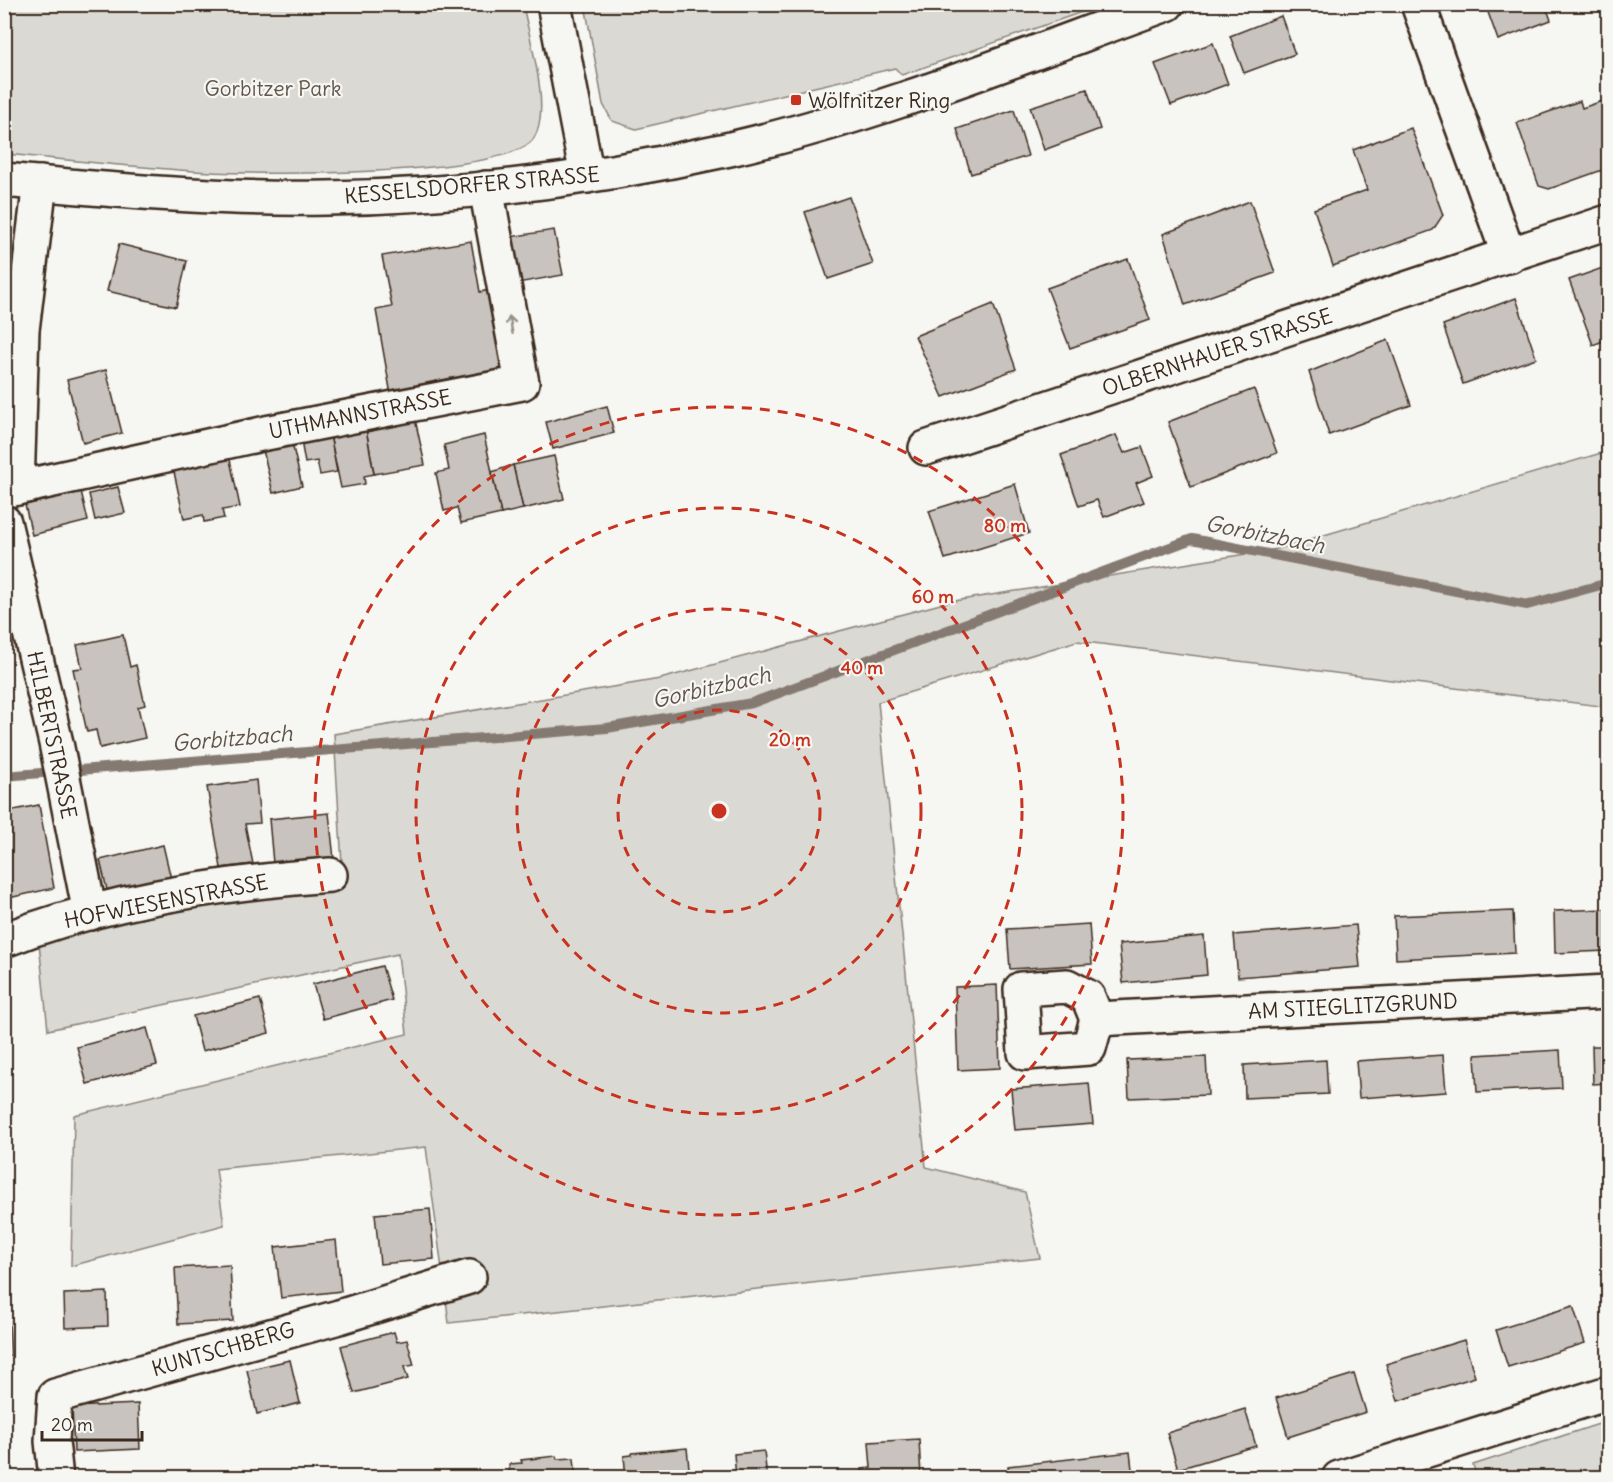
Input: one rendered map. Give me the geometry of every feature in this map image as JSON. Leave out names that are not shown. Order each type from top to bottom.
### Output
[{"type":"street","points":[[554,4],[587,176]]},
{"type":"street","name":"KESSELSDORFER STRASSE","points":[[4,180],[250,196],[328,198],[486,188],[587,176],[731,148],[877,108],[1167,4]]},
{"type":"street","points":[[1418,4],[1509,256]]},
{"type":"street","points":[[11,489],[22,330],[40,183]]},
{"type":"street","name":"UTHMANNSTRASSE","points":[[11,489],[266,433],[522,383],[486,188]]},
{"type":"street","name":"OLBERNHAUER STRASSE","points":[[926,448],[1608,222]]},
{"type":"street","name":"HILBERTSTRASSE","points":[[4,522],[56,743],[90,913]]},
{"type":"street","name":"HOFWIESENSTRASSE","points":[[4,940],[90,913],[255,880],[330,875]]},
{"type":"street","name":"AM STIEGLITZGRUND","points":[[1096,1019],[1608,992]]},
{"type":"street","name":"KUNTSCHBERG","points":[[56,1478],[52,1441],[55,1396],[339,1317],[469,1277]]},
{"type":"street","points":[[1339,1478],[1608,1392]]},
{"type":"green space","points":[[585,4],[1102,5],[902,75],[895,68],[636,129],[612,121],[603,104]]},
{"type":"green space","name":"Gorbitzer Park","points":[[4,5],[523,5],[538,73],[541,110],[539,125],[534,138],[514,151],[478,161],[375,171],[223,172],[147,168],[5,154]]},
{"type":"green space","points":[[1608,451],[1608,707],[1077,641],[878,702],[926,1167],[1025,1192],[1040,1258],[449,1323],[426,1147],[216,1169],[224,1225],[71,1266],[74,1115],[407,1034],[398,954],[48,1030],[39,943],[342,864],[334,734],[660,679],[948,602],[1277,549]]},
{"type":"green space","points":[[1608,1421],[1608,1477],[1477,1477],[1473,1465]]},
{"type":"building","points":[[1485,4],[1545,4],[1551,20],[1498,40]]},
{"type":"building","points":[[1281,16],[1295,54],[1244,73],[1230,36]]},
{"type":"building","points":[[1213,43],[1228,84],[1171,105],[1155,64]]},
{"type":"building","points":[[1087,89],[1100,129],[1044,150],[1030,107]]},
{"type":"building","points":[[1608,99],[1608,168],[1549,189],[1539,186],[1517,123],[1580,101],[1582,108]]},
{"type":"building","points":[[1014,110],[1028,156],[971,174],[957,129]]},
{"type":"building","points":[[1411,128],[1443,215],[1433,230],[1333,266],[1314,209],[1367,190],[1353,150]]},
{"type":"building","points":[[849,197],[873,264],[828,279],[805,212]]},
{"type":"building","points":[[1250,201],[1275,273],[1185,305],[1163,234]]},
{"type":"building","points":[[554,230],[563,275],[512,284],[503,238]]},
{"type":"building","points":[[471,241],[480,292],[494,289],[509,374],[391,395],[376,310],[392,307],[382,256]]},
{"type":"building","points":[[119,244],[187,261],[176,307],[107,291]]},
{"type":"building","points":[[1128,259],[1150,320],[1070,348],[1047,288]]},
{"type":"building","points":[[1608,266],[1608,339],[1593,345],[1569,280]]},
{"type":"building","points":[[4,292],[14,292],[7,351],[4,350]]},
{"type":"building","points":[[1516,298],[1536,358],[1463,384],[1443,325]]},
{"type":"building","points":[[993,304],[1016,369],[943,397],[915,336]]},
{"type":"building","points":[[1388,340],[1411,405],[1329,435],[1309,372]]},
{"type":"building","points":[[106,370],[122,433],[83,443],[67,380]]},
{"type":"building","points":[[1254,389],[1277,453],[1191,487],[1168,422]]},
{"type":"building","points":[[607,406],[614,433],[553,449],[546,422]]},
{"type":"building","points":[[415,419],[425,465],[374,474],[366,429]]},
{"type":"building","points":[[366,429],[374,474],[364,476],[365,484],[341,488],[330,435]]},
{"type":"building","points":[[330,435],[337,472],[320,475],[317,461],[305,463],[301,441]]},
{"type":"building","points":[[484,435],[501,514],[461,523],[457,508],[444,511],[436,473],[449,470],[444,445]]},
{"type":"building","points":[[1116,435],[1124,453],[1142,447],[1153,476],[1136,483],[1144,502],[1104,517],[1097,500],[1079,506],[1061,455]]},
{"type":"building","points":[[292,443],[302,486],[273,493],[263,450]]},
{"type":"building","points":[[229,455],[240,507],[222,510],[224,518],[204,522],[203,515],[184,519],[173,467]]},
{"type":"building","points":[[554,456],[564,499],[523,509],[513,465]]},
{"type":"building","points":[[513,465],[523,509],[501,514],[492,472]]},
{"type":"building","points":[[1015,484],[1029,533],[945,559],[929,511]]},
{"type":"building","points":[[118,487],[125,513],[95,520],[89,494]]},
{"type":"building","points":[[81,491],[88,521],[32,535],[25,505]]},
{"type":"building","points":[[123,635],[130,667],[136,665],[145,705],[138,707],[145,738],[100,748],[96,730],[87,732],[73,669],[82,668],[77,645]]},
{"type":"building","points":[[256,780],[260,823],[245,824],[253,864],[221,868],[207,787]]},
{"type":"building","points":[[39,805],[54,888],[4,899],[4,812]]},
{"type":"building","points":[[329,813],[334,859],[273,863],[269,819]]},
{"type":"building","points":[[163,845],[171,879],[108,894],[100,860]]},
{"type":"building","points":[[1608,909],[1608,951],[1555,953],[1554,911]]},
{"type":"building","points":[[1513,911],[1515,953],[1396,959],[1394,916]]},
{"type":"building","points":[[1089,924],[1092,964],[1010,969],[1007,929]]},
{"type":"building","points":[[1356,925],[1360,967],[1238,977],[1234,935]]},
{"type":"building","points":[[1204,936],[1207,975],[1123,983],[1119,944]]},
{"type":"building","points":[[382,966],[392,1000],[323,1019],[313,984]]},
{"type":"building","points":[[997,985],[1000,1068],[958,1070],[955,987]]},
{"type":"building","points":[[260,999],[269,1033],[202,1051],[193,1016]]},
{"type":"building","points":[[147,1028],[157,1065],[87,1084],[77,1047]]},
{"type":"building","points":[[1592,1046],[1608,1046],[1608,1083],[1593,1084]]},
{"type":"building","points":[[1560,1050],[1562,1088],[1477,1092],[1475,1055]]},
{"type":"building","points":[[1443,1055],[1446,1092],[1359,1098],[1356,1061]]},
{"type":"building","points":[[1206,1057],[1208,1095],[1129,1098],[1127,1060]]},
{"type":"building","points":[[1326,1060],[1328,1094],[1245,1098],[1244,1065]]},
{"type":"building","points":[[1089,1083],[1093,1124],[1015,1130],[1011,1089]]},
{"type":"building","points":[[430,1209],[434,1259],[380,1264],[375,1214]]},
{"type":"building","points":[[336,1240],[341,1291],[281,1298],[275,1247]]},
{"type":"building","points":[[230,1265],[233,1321],[178,1324],[175,1268]]},
{"type":"building","points":[[107,1292],[108,1326],[65,1328],[64,1294]]},
{"type":"building","points":[[1573,1306],[1585,1343],[1508,1367],[1496,1330]]},
{"type":"building","points":[[4,1320],[9,1320],[11,1356],[4,1356]]},
{"type":"building","points":[[394,1332],[397,1342],[407,1340],[414,1365],[404,1367],[408,1379],[354,1393],[341,1346]]},
{"type":"building","points":[[1464,1340],[1475,1377],[1398,1401],[1386,1364]]},
{"type":"building","points":[[290,1360],[300,1403],[257,1414],[247,1370]]},
{"type":"building","points":[[1354,1374],[1366,1412],[1288,1437],[1276,1398]]},
{"type":"building","points":[[138,1404],[140,1449],[74,1452],[72,1407]]},
{"type":"building","points":[[1245,1409],[1256,1446],[1178,1469],[1167,1433]]},
{"type":"building","points":[[919,1439],[921,1478],[863,1478],[862,1469],[871,1468],[869,1442]]},
{"type":"building","points":[[687,1448],[690,1478],[626,1478],[624,1456],[632,1455],[632,1453]]},
{"type":"building","points":[[764,1451],[767,1478],[736,1478],[734,1454]]},
{"type":"building","points":[[1130,1452],[1133,1478],[1009,1478],[1008,1466]]},
{"type":"building","points":[[556,1456],[557,1459],[574,1458],[576,1478],[510,1478],[509,1464],[522,1463],[521,1460]]},
{"type":"waterway","name":"Gorbitzbach","points":[[4,776],[607,728],[752,703],[1192,539],[1527,605],[1608,583]]},
{"type":"place","name":"Wölfnitzer Ring","points":[[796,100]]}]
